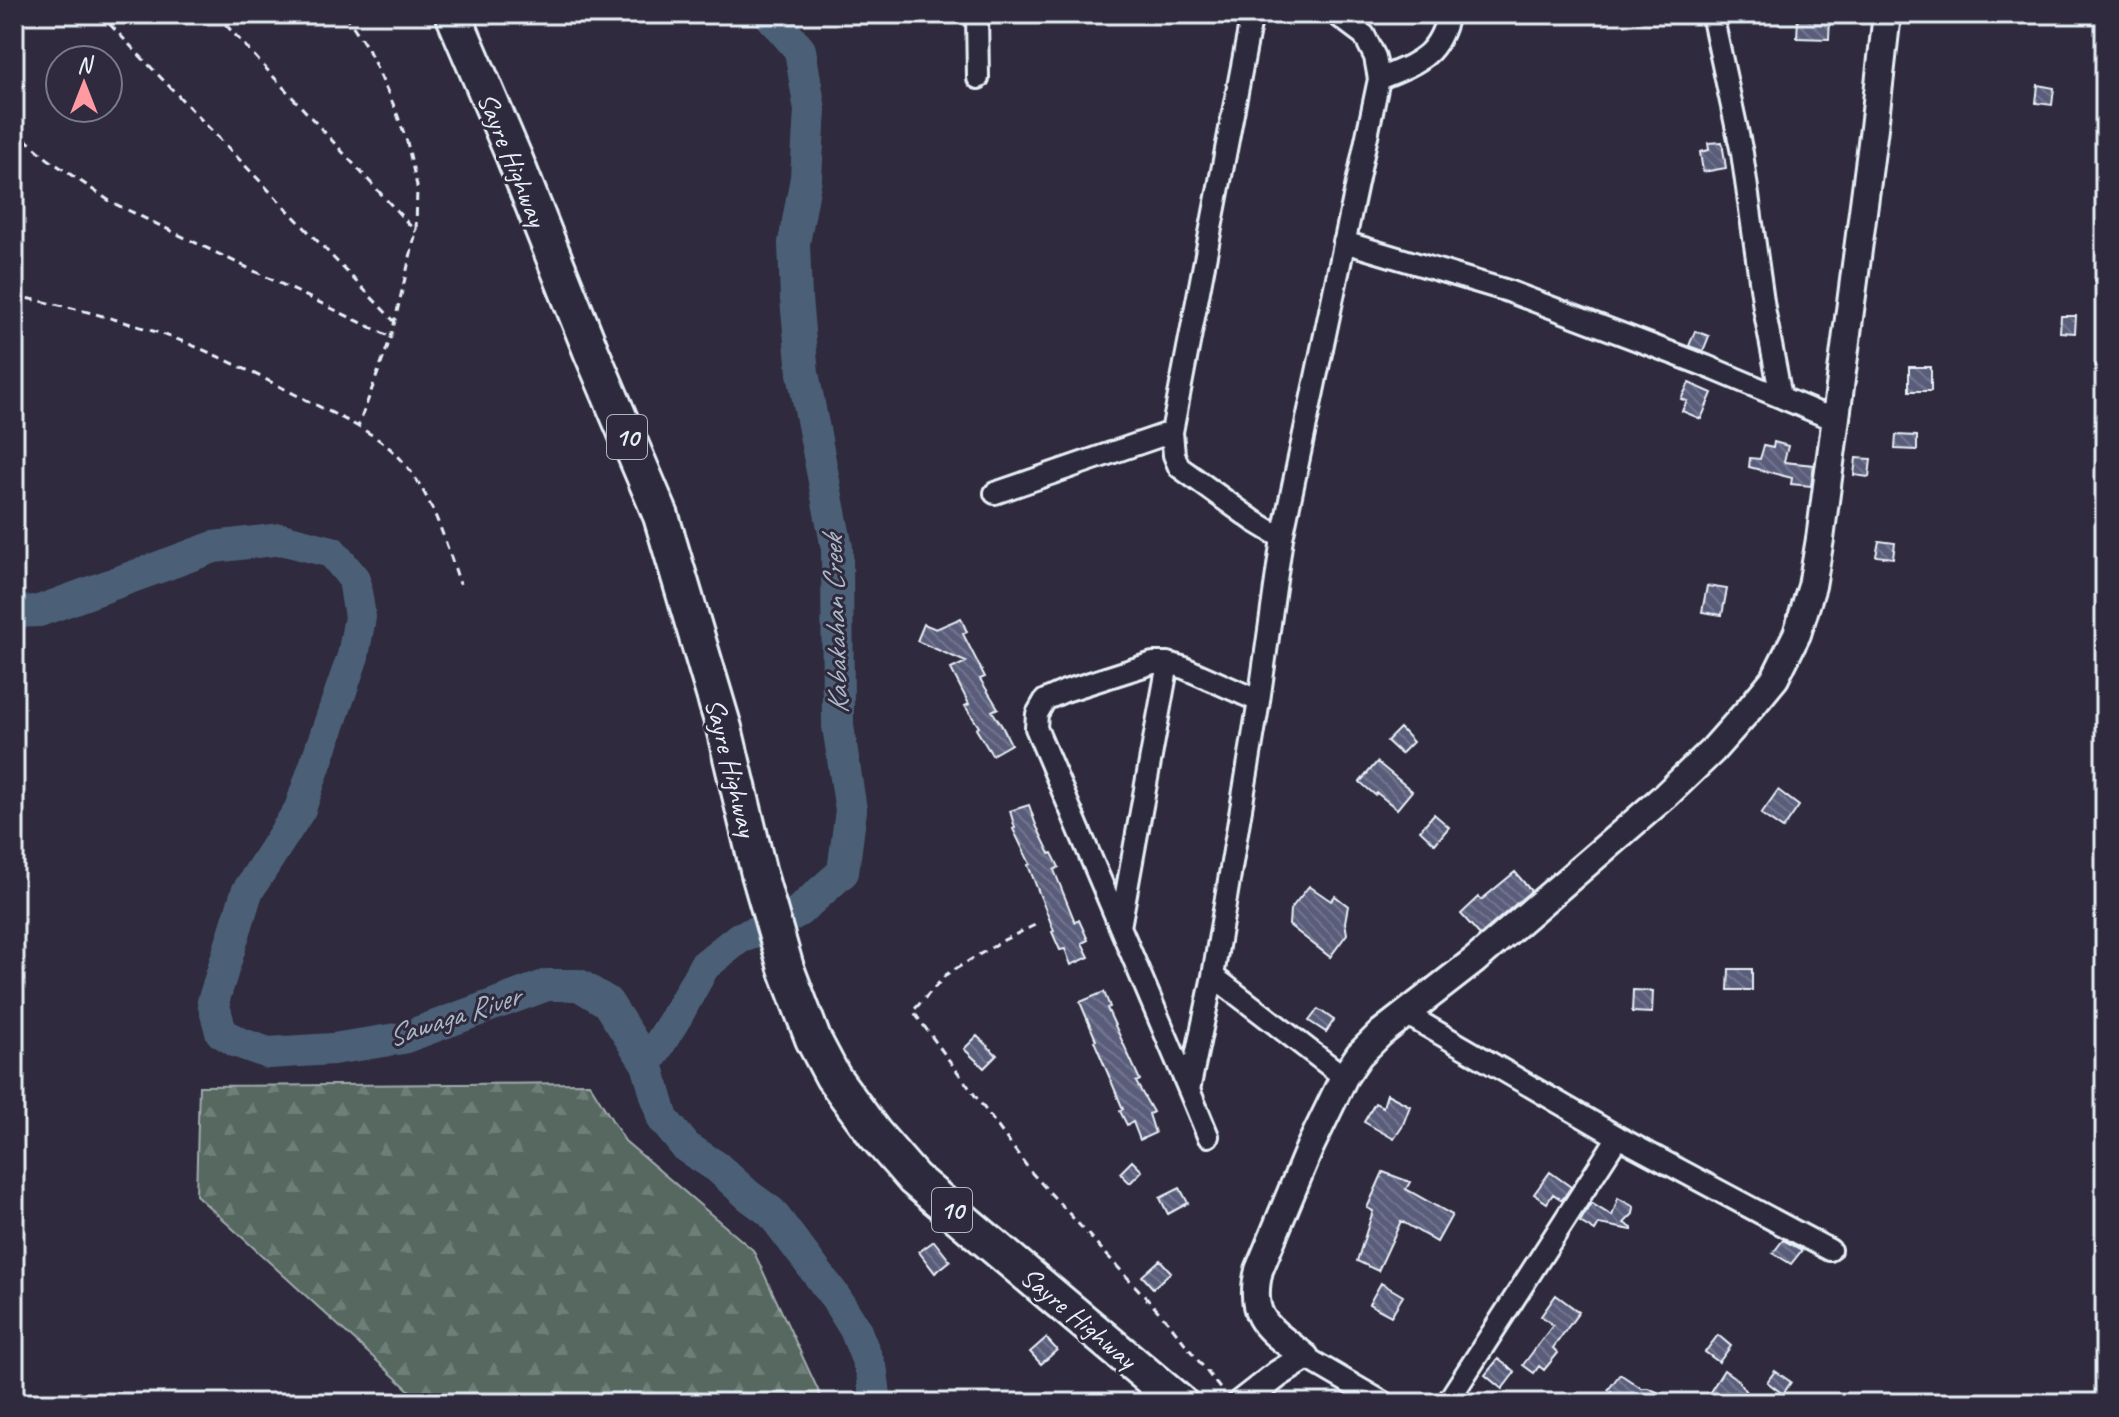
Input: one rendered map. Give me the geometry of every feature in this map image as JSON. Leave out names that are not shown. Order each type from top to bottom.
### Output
[{"type":"highway","name":"Sayre Highway","points":[[453,14],[661,516],[724,728],[759,874],[786,968],[813,1039],[833,1077],[874,1133],[914,1179],[1166,1399]]},
{"type":"street","points":[[977,14],[978,78]]},
{"type":"street","points":[[1252,14],[1172,432],[1174,455],[1179,467],[1282,538]]},
{"type":"street","points":[[1189,1090],[1213,976],[1259,701],[1282,538],[1379,79],[1375,57],[1364,35],[1336,14]]},
{"type":"street","points":[[1379,79],[1431,53],[1444,33],[1448,14]]},
{"type":"street","points":[[1712,14],[1742,153],[1764,308],[1781,397]]},
{"type":"street","points":[[1384,1403],[1305,1357],[1259,1317],[1254,1289],[1259,1270],[1344,1077],[1359,1055],[1381,1033],[1475,960],[1666,795],[1713,750],[1775,678],[1797,634],[1812,586],[1820,539],[1887,14]]},
{"type":"street","points":[[1344,242],[1508,291],[1706,366],[1835,420]]},
{"type":"street","points":[[995,493],[1172,432]]},
{"type":"street","points":[[1208,1136],[1036,728],[1037,714],[1045,700],[1065,691],[1153,663],[1182,667],[1259,701]]},
{"type":"street","points":[[1120,927],[1168,663]]},
{"type":"street","points":[[1213,976],[1344,1077]]},
{"type":"street","points":[[1406,1014],[1618,1137],[1830,1250]]},
{"type":"street","points":[[1447,1403],[1618,1137]]},
{"type":"street","points":[[1232,1397],[1305,1357]]},
{"type":"path","points":[[100,14],[394,321]]},
{"type":"path","points":[[216,14],[416,232]]},
{"type":"path","points":[[345,14],[368,49],[395,108],[417,186],[416,232],[391,337],[358,427]]},
{"type":"path","points":[[14,129],[48,159],[111,202],[391,337]]},
{"type":"path","points":[[14,296],[92,312],[170,337],[265,379],[358,427],[396,453],[418,483],[437,516],[460,584]]},
{"type":"path","points":[[1035,925],[947,974],[913,1011],[1031,1172],[1232,1397]]},
{"type":"green space","points":[[589,1083],[625,1141],[753,1250],[824,1403],[423,1403],[196,1195],[199,1086]]},
{"type":"building","points":[[1798,18],[1830,19],[1829,39],[1797,38]]},
{"type":"building","points":[[2038,85],[2054,88],[2052,105],[2036,103]]},
{"type":"building","points":[[1722,142],[1726,168],[1703,172],[1700,152],[1709,150],[1708,143]]},
{"type":"building","points":[[2061,316],[2076,316],[2075,333],[2060,332]]},
{"type":"building","points":[[1695,331],[1709,336],[1703,351],[1689,346]]},
{"type":"building","points":[[1909,367],[1931,367],[1931,391],[1909,391]]},
{"type":"building","points":[[1689,383],[1712,393],[1701,419],[1682,411],[1687,401],[1681,399]]},
{"type":"building","points":[[1896,435],[1917,436],[1917,450],[1895,449]]},
{"type":"building","points":[[1774,442],[1788,446],[1784,462],[1814,465],[1811,486],[1791,484],[1792,478],[1749,467],[1750,458],[1760,459],[1764,446],[1773,448]]},
{"type":"building","points":[[1856,458],[1871,459],[1869,477],[1854,475]]},
{"type":"building","points":[[1879,541],[1895,543],[1893,558],[1876,556]]},
{"type":"building","points":[[1707,586],[1727,589],[1722,615],[1702,612]]},
{"type":"building","points":[[961,618],[967,632],[963,634],[985,677],[980,679],[998,708],[992,711],[1011,744],[992,755],[965,706],[969,704],[951,669],[966,662],[917,641],[924,624],[936,629]]},
{"type":"building","points":[[1400,728],[1413,742],[1401,754],[1387,741]]},
{"type":"building","points":[[1377,762],[1412,791],[1397,809],[1360,782]]},
{"type":"building","points":[[1778,790],[1799,806],[1783,829],[1761,814]]},
{"type":"building","points":[[1029,805],[1050,854],[1059,867],[1054,870],[1075,922],[1079,920],[1088,940],[1082,943],[1089,957],[1071,965],[1065,949],[1060,950],[1052,932],[1030,864],[1013,829],[1010,811]]},
{"type":"building","points":[[1434,814],[1449,827],[1435,844],[1420,830]]},
{"type":"building","points":[[1515,872],[1531,891],[1480,935],[1461,914]]},
{"type":"building","points":[[1309,886],[1331,901],[1335,896],[1348,906],[1345,922],[1347,934],[1330,957],[1289,925],[1290,910]]},
{"type":"building","points":[[1729,969],[1752,969],[1752,990],[1728,990]]},
{"type":"building","points":[[1633,990],[1653,991],[1652,1013],[1632,1012]]},
{"type":"building","points":[[1104,992],[1110,1007],[1107,1008],[1140,1080],[1136,1082],[1153,1112],[1149,1114],[1155,1133],[1140,1140],[1133,1122],[1127,1125],[1120,1111],[1123,1109],[1080,1002]]},
{"type":"building","points":[[1318,1009],[1334,1020],[1326,1032],[1309,1021]]},
{"type":"building","points":[[977,1036],[997,1055],[984,1068],[964,1049]]},
{"type":"building","points":[[1387,1094],[1410,1106],[1394,1139],[1364,1122],[1375,1103],[1383,1107]]},
{"type":"building","points":[[1132,1161],[1142,1171],[1130,1183],[1120,1173]]},
{"type":"building","points":[[1383,1172],[1410,1182],[1406,1189],[1452,1215],[1437,1242],[1401,1221],[1378,1271],[1357,1261],[1373,1211],[1367,1208]]},
{"type":"building","points":[[1550,1172],[1571,1187],[1562,1200],[1553,1194],[1547,1203],[1534,1194]]},
{"type":"building","points":[[1180,1188],[1188,1203],[1168,1214],[1160,1198]]},
{"type":"building","points":[[1618,1198],[1634,1207],[1633,1214],[1624,1223],[1632,1230],[1599,1224],[1595,1231],[1580,1222],[1591,1203],[1612,1216]]},
{"type":"building","points":[[1783,1240],[1802,1250],[1791,1264],[1773,1253]]},
{"type":"building","points":[[934,1241],[950,1261],[935,1273],[919,1252]]},
{"type":"building","points":[[1160,1260],[1171,1272],[1153,1288],[1142,1276]]},
{"type":"building","points":[[1381,1283],[1403,1296],[1391,1316],[1369,1304]]},
{"type":"building","points":[[1556,1295],[1579,1312],[1553,1348],[1558,1353],[1544,1370],[1539,1366],[1534,1373],[1523,1365],[1553,1325],[1541,1316]]},
{"type":"building","points":[[1718,1335],[1731,1346],[1719,1362],[1705,1352]]},
{"type":"building","points":[[1046,1338],[1057,1350],[1041,1364],[1030,1352]]},
{"type":"building","points":[[1498,1359],[1515,1372],[1502,1389],[1485,1375]]},
{"type":"building","points":[[1724,1370],[1738,1380],[1753,1403],[1703,1403]]},
{"type":"building","points":[[1775,1371],[1791,1382],[1783,1394],[1767,1382]]},
{"type":"building","points":[[1620,1374],[1641,1388],[1683,1403],[1626,1403],[1608,1390]]},
{"type":"waterway","name":"Kabakahan Creek","points":[[647,1064],[704,966],[739,938],[770,927],[799,911],[843,872],[851,810],[838,726],[837,548],[803,373],[796,299],[794,243],[806,178],[810,110],[800,50],[769,14]]},
{"type":"waterway","name":"Sawaga River","points":[[14,612],[39,611],[214,547],[281,539],[332,552],[354,579],[360,617],[353,656],[300,809],[247,892],[213,1002],[221,1032],[237,1042],[268,1053],[333,1049],[403,1038],[547,985],[579,985],[607,1002],[647,1064],[663,1119],[686,1147],[717,1167],[771,1212],[833,1294],[855,1329],[872,1372],[876,1403]]}]
